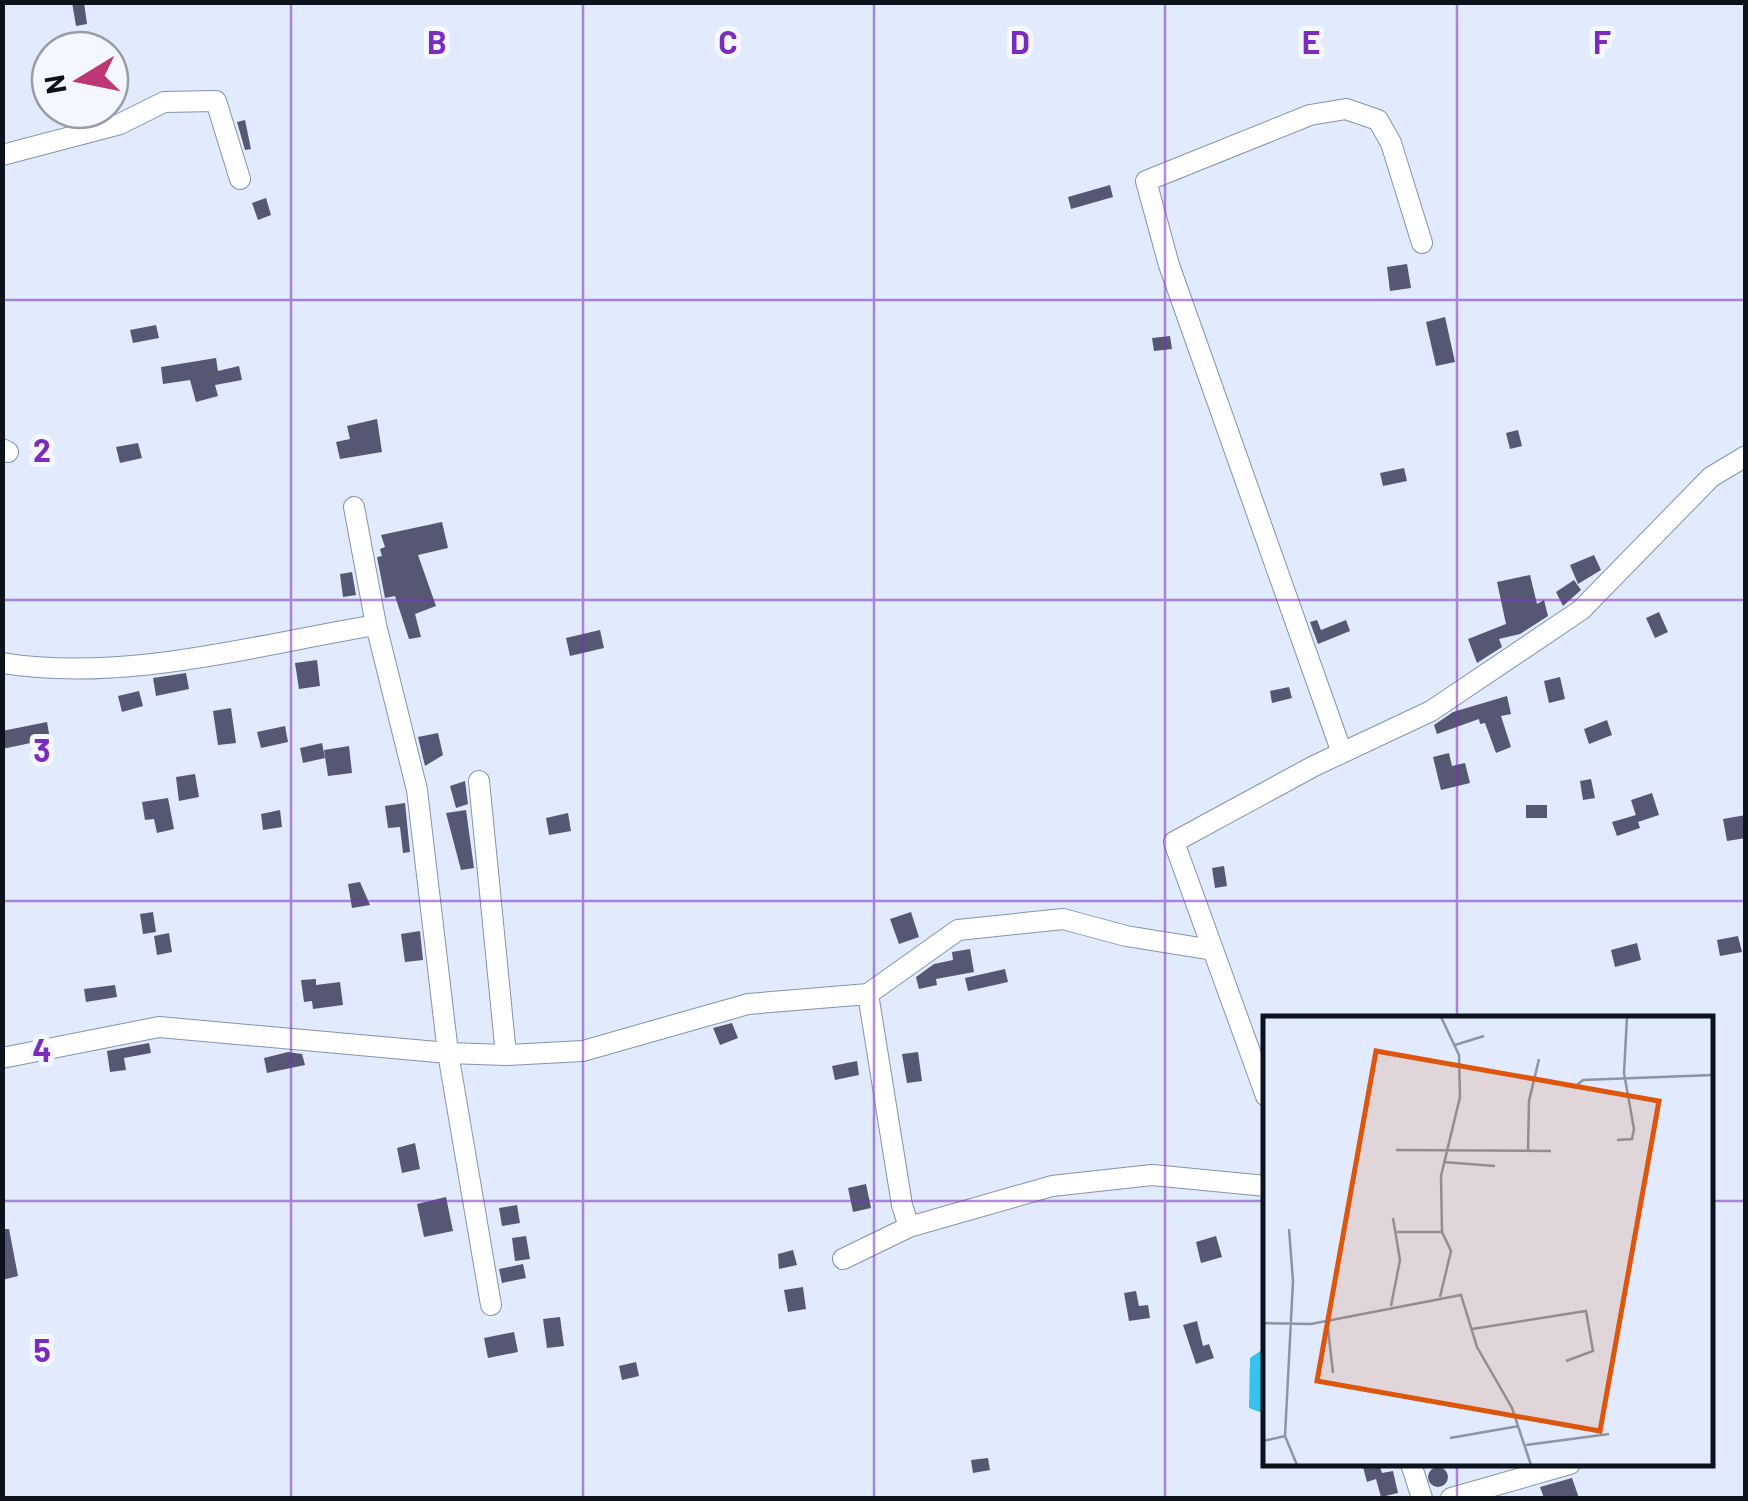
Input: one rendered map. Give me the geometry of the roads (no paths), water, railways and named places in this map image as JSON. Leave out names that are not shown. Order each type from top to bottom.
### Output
[{"type":"street","points":[[2,155],[120,124],[164,102],[216,100],[240,179]]},
{"type":"street","points":[[1342,753],[1169,265],[1146,181],[1310,116],[1346,109],[1378,120],[1390,142],[1422,242]]},
{"type":"street","points":[[1263,1088],[1174,842],[1431,711],[1581,610],[1711,477],[1746,456]]},
{"type":"street","points":[[354,507],[376,625],[417,790],[448,1052],[491,1304]]},
{"type":"street","points":[[2,663],[42,670],[114,668],[376,625]]},
{"type":"street","points":[[480,781],[506,1055]]},
{"type":"street","points":[[2,1058],[159,1027],[448,1052],[506,1055],[583,1050],[748,1004],[868,994],[958,930],[1063,918],[1126,936],[1213,950]]},
{"type":"street","points":[[868,994],[902,1205],[909,1227]]},
{"type":"street","points":[[844,1259],[909,1227],[1052,1186],[1152,1175],[1263,1186]]},
{"type":"street","points":[[1412,1466],[1422,1498]]},
{"type":"street","points":[[1451,1498],[1563,1466]]},
{"type":"water","points":[[1263,1349],[1263,1413],[1249,1408],[1250,1358]]}]
